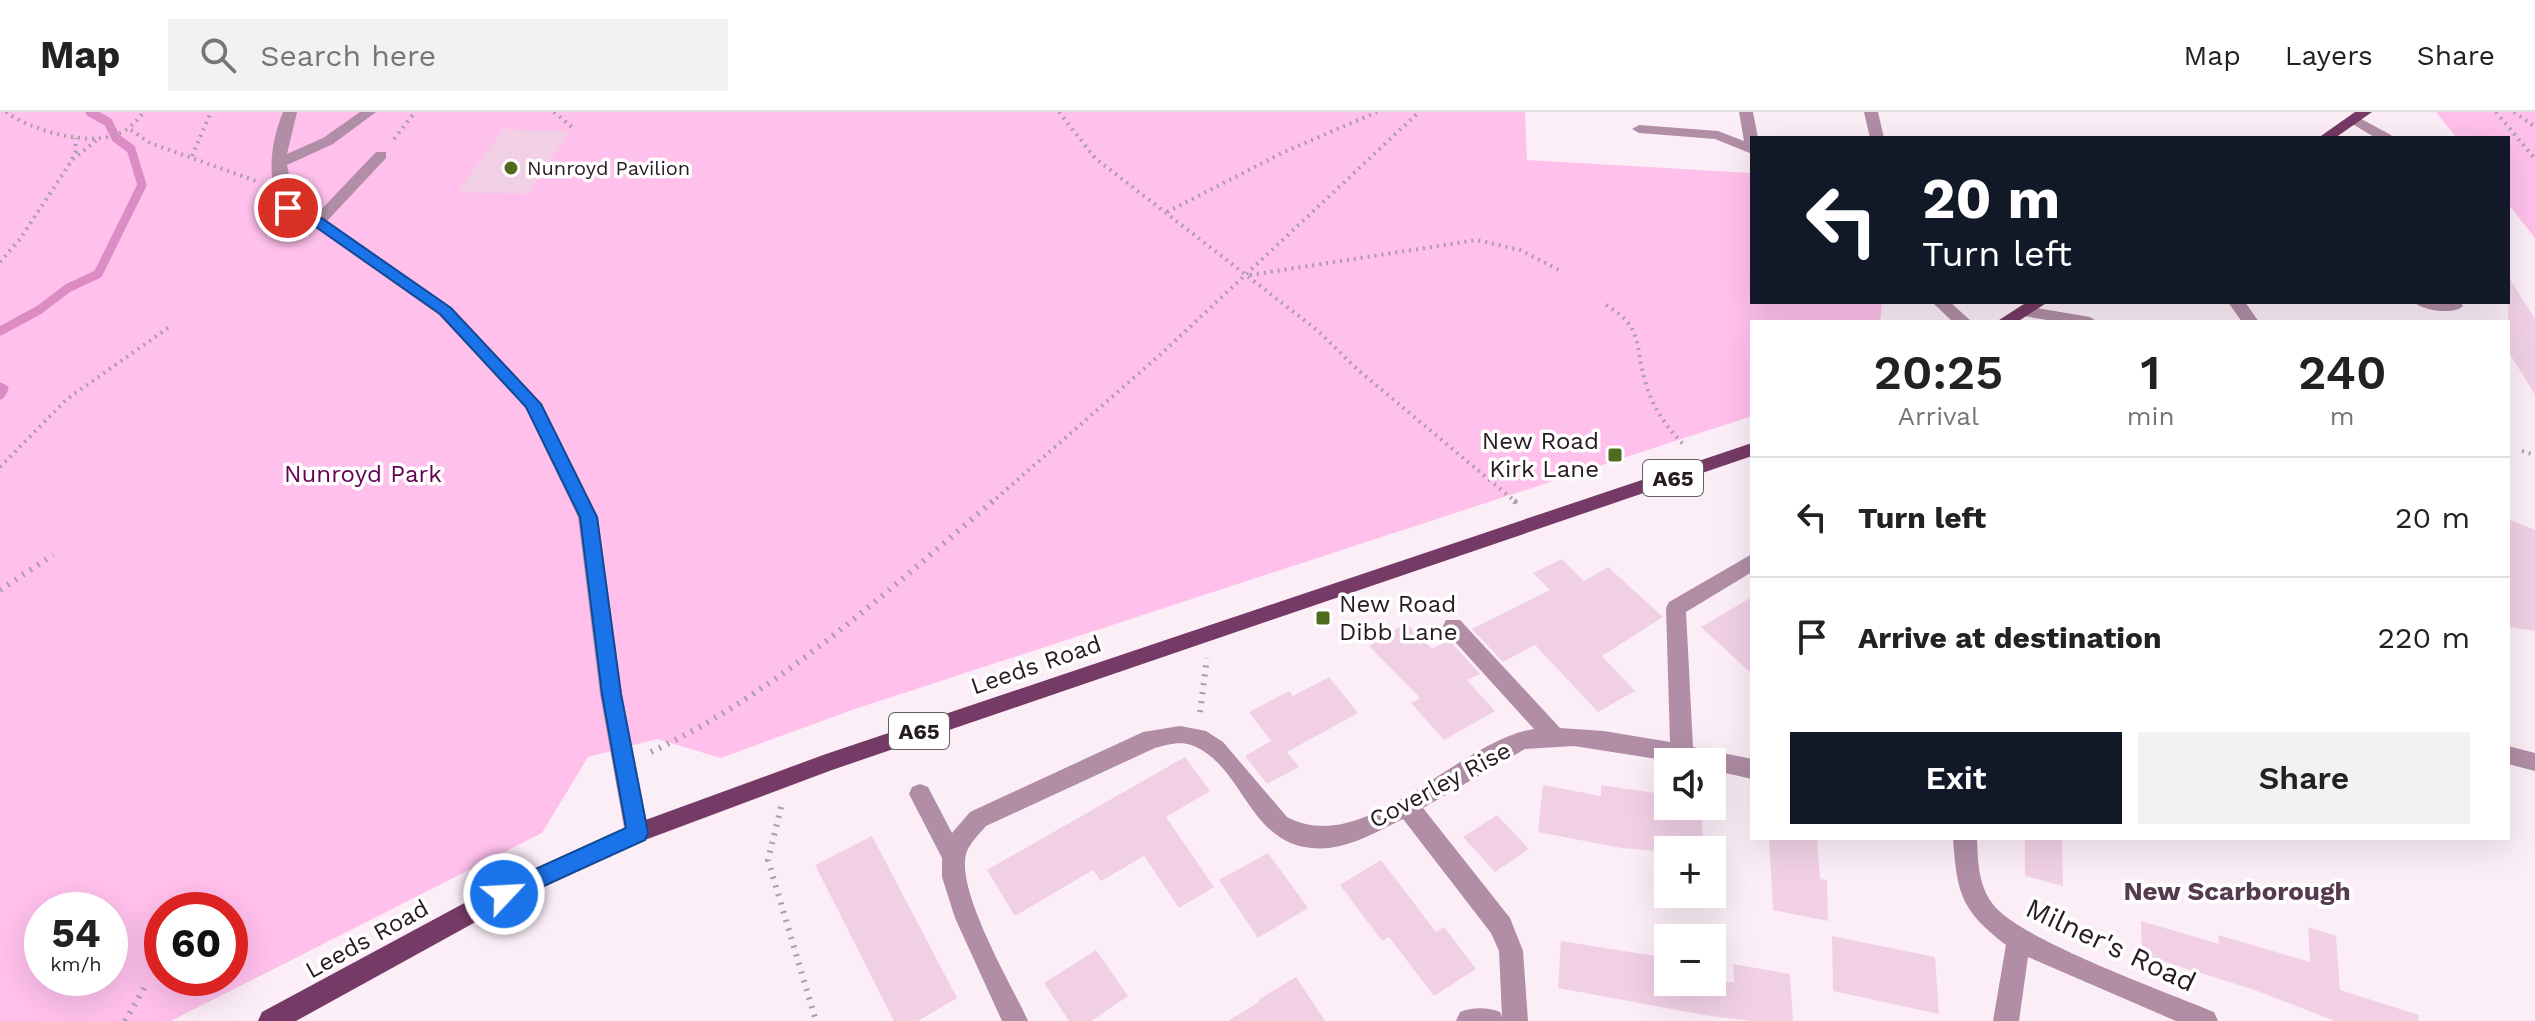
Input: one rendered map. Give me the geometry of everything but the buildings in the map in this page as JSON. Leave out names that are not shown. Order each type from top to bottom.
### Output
[{"type":"main road","points":[[2328,136],[2359,116]]},
{"type":"main road","points":[[2008,320],[2036,304]]},
{"type":"main road","name":"Leeds Road","points":[[271,1021],[504,894],[637,833],[788,777],[1750,450]]},
{"type":"street","points":[[290,112],[284,125],[278,163],[280,186],[288,208],[318,222],[445,311],[533,404],[588,517],[637,833]]},
{"type":"street","points":[[278,163],[328,141],[369,112]]},
{"type":"street","points":[[1746,112],[1750,136]]},
{"type":"street","points":[[1871,112],[1877,136]]},
{"type":"street","points":[[2359,116],[2384,136]]},
{"type":"street","points":[[1639,129],[1718,135],[1750,147]]},
{"type":"street","points":[[318,222],[381,155]]},
{"type":"street","points":[[1942,304],[1962,320]]},
{"type":"street","points":[[2024,311],[2078,320]]},
{"type":"street","points":[[1682,748],[1676,608],[1750,563]]},
{"type":"street","points":[[1453,626],[1554,736]]},
{"type":"street","points":[[1015,1021],[954,886],[953,857],[962,836],[978,819],[1151,739],[1176,734],[1196,737]]},
{"type":"street","name":"Coverley Rise","points":[[1196,737],[1216,748],[1274,823],[1296,835],[1322,838],[1346,835],[1408,807],[1503,748],[1527,739],[1554,736],[1654,750]]},
{"type":"street","points":[[2510,756],[2535,762]]},
{"type":"street","name":"Coverley Rise","points":[[1726,763],[1750,769]]},
{"type":"street","points":[[920,794],[953,857]]},
{"type":"street","points":[[1408,807],[1501,926],[1511,951],[1515,1021]]},
{"type":"street","name":"Milner's Road","points":[[1965,840],[1968,881],[1985,914],[2019,941],[2205,1021]]},
{"type":"street","points":[[2006,1021],[2006,1006],[2019,941]]},
{"type":"street","points":[[1469,1021],[1491,1021]]},
{"type":"path","points":[[6,112],[17,121],[97,140]]},
{"type":"path","points":[[72,160],[97,140],[131,130],[144,112]]},
{"type":"path","points":[[192,156],[211,112]]},
{"type":"path","points":[[381,155],[415,112]]},
{"type":"path","points":[[554,112],[574,129]]},
{"type":"path","points":[[1059,112],[1095,158],[1250,275],[1317,330],[1358,370],[1538,522]]},
{"type":"path","points":[[1167,212],[1284,152],[1377,112]]},
{"type":"path","points":[[624,763],[675,742],[720,718],[757,693],[957,533],[1250,275],[1419,112]]},
{"type":"path","points":[[2496,112],[2535,159]]},
{"type":"path","points":[[2514,112],[2535,127]]},
{"type":"path","points":[[131,130],[150,143],[250,180],[280,186]]},
{"type":"path","points":[[0,262],[20,239],[72,160],[77,143],[74,137]]},
{"type":"path","points":[[1250,275],[1477,240],[1509,245],[1536,255],[1559,270]]},
{"type":"path","points":[[1606,305],[1630,321],[1640,344],[1644,377],[1669,431],[1707,466]]},
{"type":"path","points":[[0,467],[67,399],[168,328]]},
{"type":"path","points":[[2522,451],[2535,455]]},
{"type":"path","points":[[0,590],[53,555]]},
{"type":"path","points":[[1196,737],[1210,633]]},
{"type":"path","points":[[788,777],[768,860],[816,1021]]},
{"type":"path","points":[[125,1021],[144,988]]},
{"type":"green space","name":"Nunroyd Park","points":[[0,112],[1525,112],[1527,160],[1750,173],[1750,304],[1882,304],[1880,320],[1750,320],[1750,417],[852,710],[721,758],[657,739],[588,757],[542,833],[248,982],[248,892],[144,892],[144,996],[220,996],[171,1021],[0,1021]]},
{"type":"green space","points":[[2436,112],[2535,112],[2535,238],[2510,207],[2510,136],[2455,136]]},
{"type":"waterway","points":[[0,331],[39,310],[68,288],[98,274],[142,185],[131,149],[116,138],[108,122],[90,112]]},
{"type":"waterway","points":[[0,387],[4,389],[0,395]]},
{"type":"place","name":"Nunroyd Pavilion","points":[[511,168]]},
{"type":"place","name":"New Road Kirk Lane","points":[[1615,455]]},
{"type":"place","name":"New Road Dibb Lane","points":[[1323,618]]},
{"type":"district","name":"New Scarborough","points":[[2237,891]]},
{"type":"route","points":[[288,208],[318,222],[445,311],[533,404],[588,517],[611,694],[637,833],[504,894]]}]
